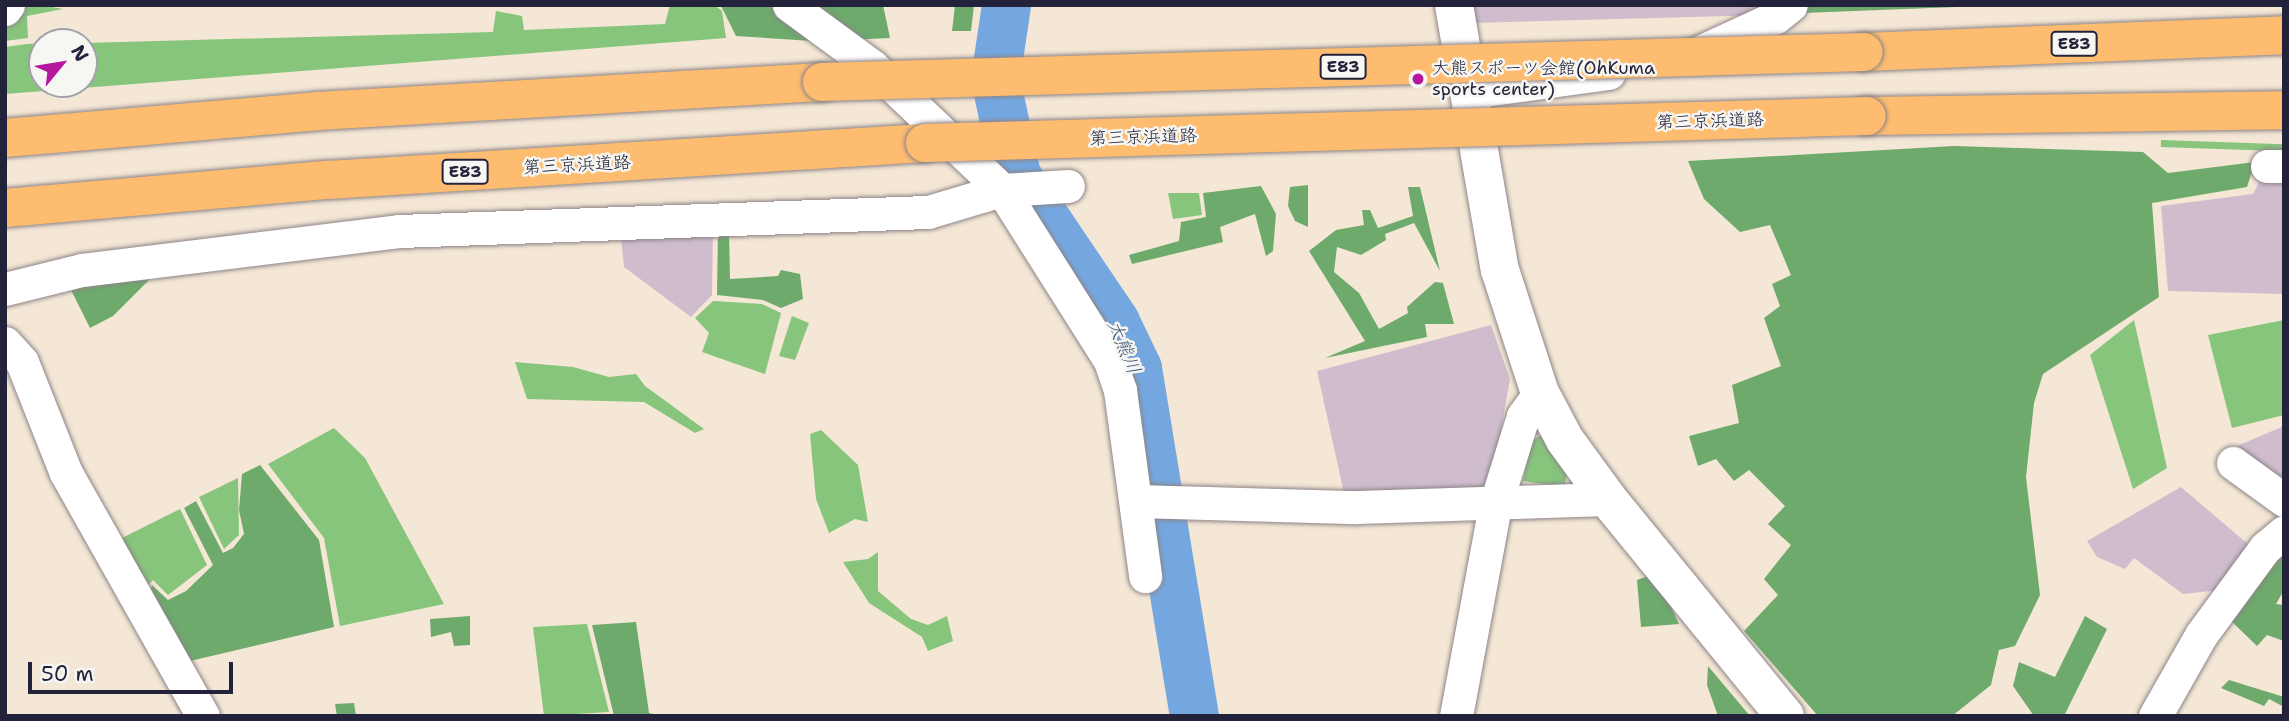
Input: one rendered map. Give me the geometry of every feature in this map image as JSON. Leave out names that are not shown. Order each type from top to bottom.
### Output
[{"type":"highway","name":"E83","points":[[5,138],[317,111],[822,82],[1864,52],[2284,35]]},
{"type":"highway","name":"第三京浜道路","points":[[5,208],[328,180],[925,143],[1867,116],[2284,110]]},
{"type":"street","points":[[789,5],[872,66],[1002,190],[1110,361],[1121,390],[1145,576]]},
{"type":"street","points":[[1454,5],[1500,270],[1540,393],[1565,440],[1608,499],[1785,716]]},
{"type":"street","points":[[1470,92],[1592,77],[1691,56],[1776,17],[1791,5]]},
{"type":"street","points":[[5,289],[82,270],[399,231],[928,212],[1002,190],[1068,186]]},
{"type":"street","points":[[5,343],[22,362],[65,473],[203,716]]},
{"type":"street","points":[[1456,716],[1495,506],[1523,416],[1540,393]]},
{"type":"street","points":[[2233,463],[2284,500]]},
{"type":"street","points":[[1136,501],[1495,506],[1608,499]]},
{"type":"street","points":[[2155,716],[2200,635],[2265,548],[2284,532]]},
{"type":"shaded area","points":[[1471,5],[1775,5],[1766,15],[1473,23]]},
{"type":"shaded area","points":[[2262,176],[2284,176],[2284,294],[2168,291],[2161,206],[2253,194]]},
{"type":"shaded area","points":[[713,230],[712,295],[691,317],[624,267],[621,237]]},
{"type":"shaded area","points":[[1491,325],[1510,379],[1488,501],[1344,493],[1317,371]]},
{"type":"shaded area","points":[[2284,426],[2284,481],[2237,446]]},
{"type":"shaded area","points":[[2181,487],[2249,545],[2220,590],[2183,594],[2134,558],[2125,569],[2097,557],[2087,541]]},
{"type":"green space","points":[[19,5],[63,9],[27,16],[28,38],[5,41],[5,21]]},
{"type":"green space","points":[[670,5],[714,5],[722,11],[726,38],[98,87],[98,43],[493,32],[496,11],[522,16],[524,30],[665,24]]},
{"type":"green space","points":[[770,5],[827,42],[736,36],[721,6]]},
{"type":"green space","points":[[802,5],[883,5],[890,38],[848,40]]},
{"type":"green space","points":[[955,5],[974,5],[971,31],[952,31]]},
{"type":"green space","points":[[1809,5],[2008,5],[1803,13]]},
{"type":"green space","points":[[27,44],[28,92],[5,94],[5,47]]},
{"type":"green space","points":[[2161,140],[2284,144],[2284,151],[2161,147]]},
{"type":"green space","points":[[1954,146],[2143,152],[2168,173],[2255,162],[2247,187],[2152,203],[2159,297],[2043,374],[2034,403],[2026,477],[2040,595],[2015,646],[1999,650],[1991,685],[1952,716],[1818,716],[1744,631],[1778,595],[1764,579],[1791,545],[1768,524],[1785,506],[1749,470],[1734,481],[1716,459],[1698,466],[1689,436],[1739,423],[1732,385],[1781,366],[1764,318],[1780,306],[1772,284],[1791,275],[1770,225],[1740,232],[1704,199],[1688,161]]},
{"type":"green space","points":[[1308,185],[1308,227],[1295,221],[1288,206],[1290,187]]},
{"type":"green space","points":[[1261,186],[1276,214],[1273,251],[1266,256],[1255,214],[1220,227],[1223,242],[1132,264],[1129,255],[1179,241],[1181,222],[1206,217],[1203,193]]},
{"type":"green space","points":[[1408,187],[1420,187],[1440,271],[1414,223],[1385,234],[1386,240],[1361,255],[1337,247],[1334,272],[1359,293],[1379,329],[1408,313],[1407,307],[1435,282],[1443,283],[1454,324],[1425,324],[1427,337],[1325,358],[1365,341],[1309,251],[1336,230],[1364,225],[1362,210],[1370,210],[1378,228],[1413,216]]},
{"type":"green space","points":[[1168,193],[1199,193],[1202,215],[1173,219]]},
{"type":"green space","points":[[718,230],[729,231],[730,279],[778,276],[781,270],[800,274],[803,299],[781,308],[763,300],[717,295]]},
{"type":"green space","points":[[153,276],[113,316],[90,328],[68,284]]},
{"type":"green space","points":[[713,301],[762,304],[781,313],[765,374],[702,352],[709,333],[695,318]]},
{"type":"green space","points":[[792,316],[809,323],[795,360],[779,356]]},
{"type":"green space","points":[[2134,320],[2167,468],[2133,489],[2090,355]]},
{"type":"green space","points":[[2284,320],[2284,415],[2232,428],[2208,335]]},
{"type":"green space","points":[[515,362],[573,367],[609,377],[636,374],[645,386],[704,429],[695,433],[644,402],[527,399]]},
{"type":"green space","points":[[334,428],[365,458],[444,604],[340,626],[324,538],[268,464]]},
{"type":"green space","points":[[821,430],[858,465],[868,522],[855,519],[829,533],[816,499],[810,434]]},
{"type":"green space","points":[[1542,435],[1567,475],[1564,487],[1523,481],[1532,440]]},
{"type":"green space","points":[[260,465],[319,540],[334,627],[190,661],[150,594],[152,585],[168,600],[186,591],[213,565],[184,508],[196,501],[223,553],[233,548],[244,534],[239,510],[242,474]]},
{"type":"green space","points":[[238,478],[239,535],[224,549],[199,497]]},
{"type":"green space","points":[[180,509],[207,565],[168,595],[153,580],[147,586],[122,538]]},
{"type":"green space","points":[[2284,551],[2284,590],[2276,604],[2284,605],[2284,641],[2267,635],[2257,646],[2226,616]]},
{"type":"green space","points":[[878,552],[878,591],[911,619],[928,625],[947,616],[953,641],[928,651],[922,637],[869,603],[843,562],[868,559]]},
{"type":"green space","points":[[1648,576],[1669,602],[1679,624],[1641,627],[1637,580]]},
{"type":"green space","points":[[470,616],[470,645],[454,646],[451,632],[431,637],[430,619]]},
{"type":"green space","points":[[2085,616],[2107,629],[2064,716],[2034,716],[2013,686],[2019,662],[2055,677]]},
{"type":"green space","points":[[636,622],[649,713],[662,716],[614,716],[592,625]]},
{"type":"green space","points":[[587,624],[609,712],[544,716],[533,627]]},
{"type":"green space","points":[[1708,666],[1750,716],[1718,716],[1707,685]]},
{"type":"green space","points":[[2229,680],[2284,697],[2284,707],[2269,699],[2264,706],[2221,688]]},
{"type":"green space","points":[[354,703],[356,716],[337,716],[335,704]]},
{"type":"waterway","name":"大熊川","points":[[1006,5],[995,79],[1016,175],[1115,322],[1137,368],[1194,716]]},
{"type":"place","name":"大熊スポーツ会館(OhKuma sports center)","points":[[1418,79]]}]
